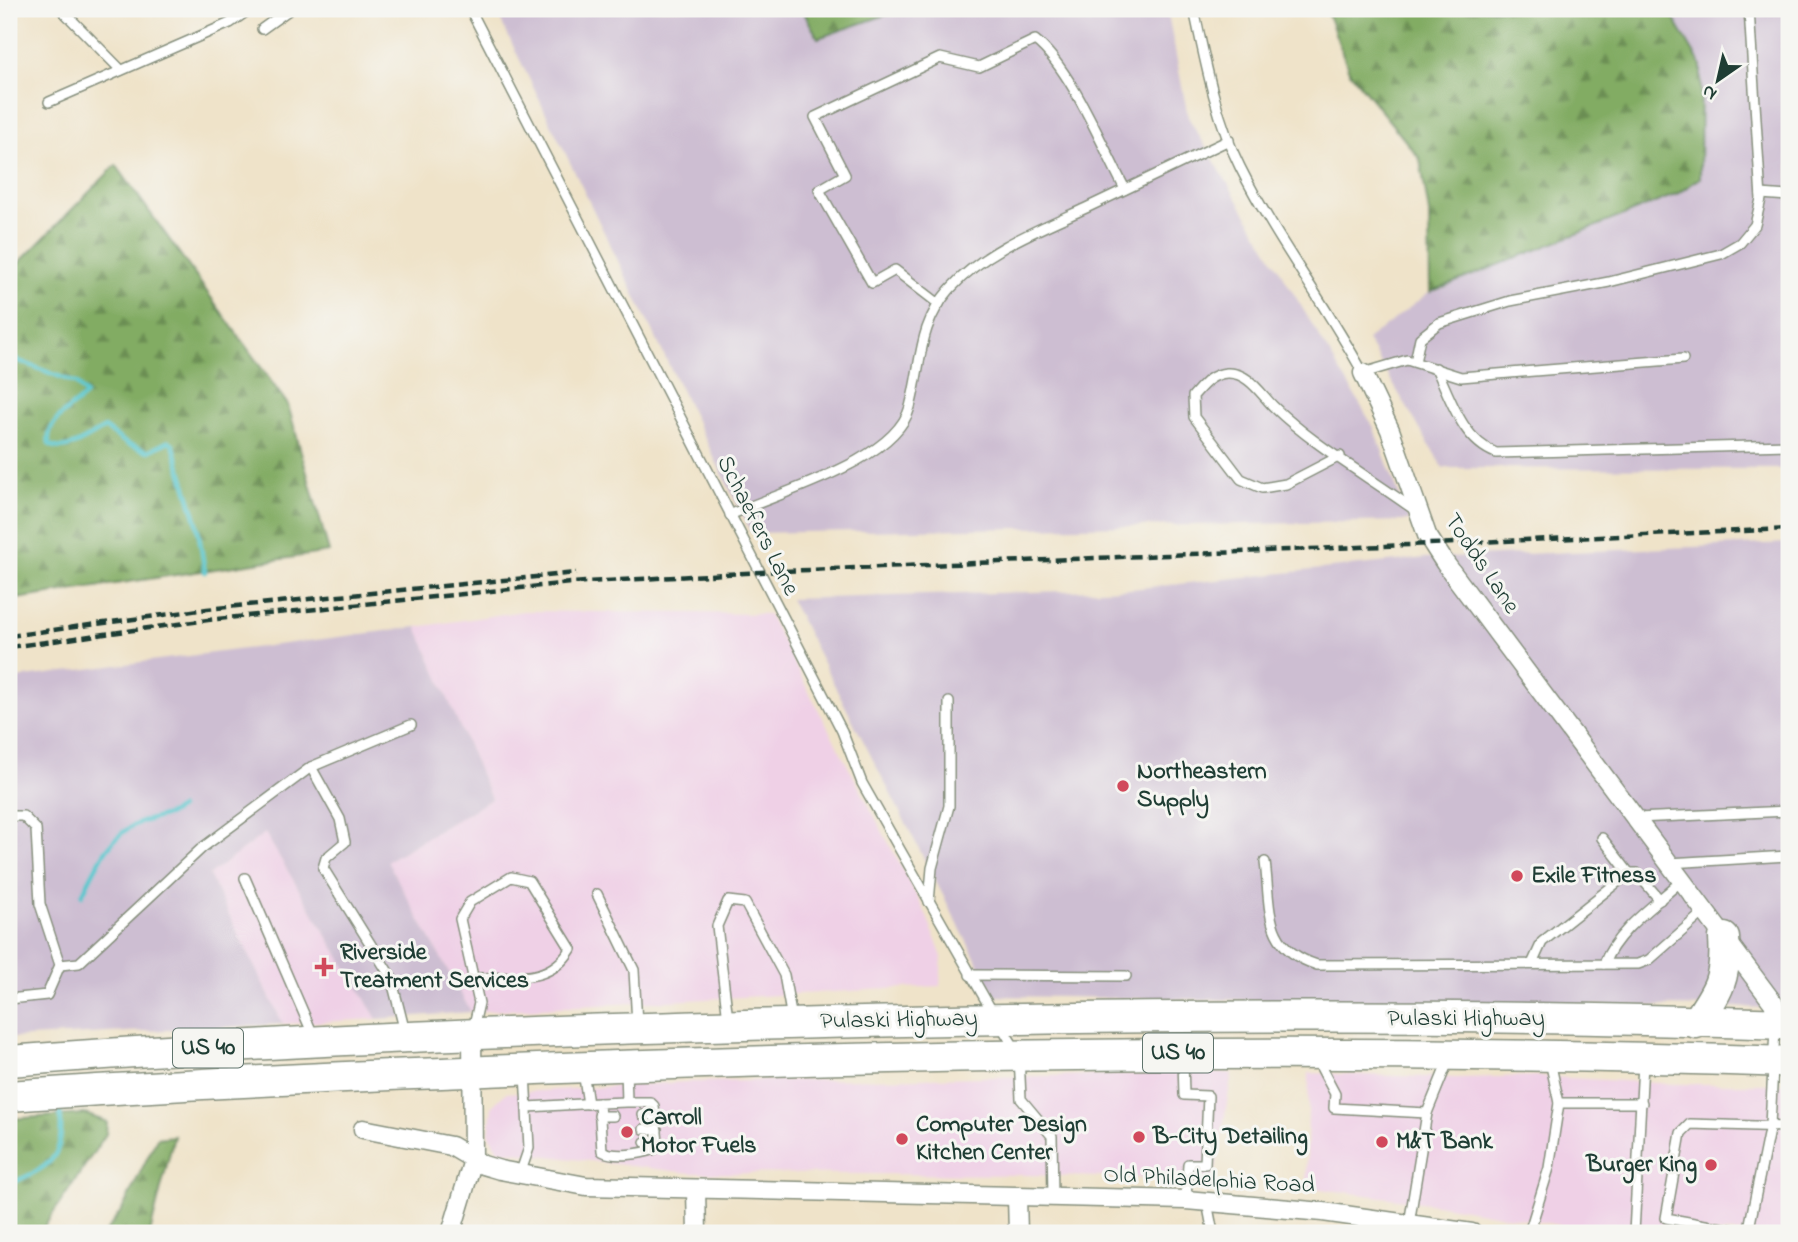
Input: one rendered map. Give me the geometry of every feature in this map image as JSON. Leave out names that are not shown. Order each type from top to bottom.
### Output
[{"type":"highway","points":[[1696,1023],[1722,982],[1726,966],[1724,938]]},
{"type":"highway","name":"Pulaski Highway","points":[[9,1061],[472,1034],[997,1019],[1447,1018],[1782,1024]]},
{"type":"highway","name":"Pulaski Highway","points":[[9,1096],[281,1079],[524,1068],[1019,1055],[1451,1054],[1781,1062]]},
{"type":"street","name":"Todds Lane","points":[[1363,373],[1390,430],[1427,535],[1445,563],[1774,1004],[1782,1024]]},
{"type":"street","points":[[451,1233],[473,1160],[472,1034]]},
{"type":"street","name":"Old Philadelphia Road","points":[[363,1129],[451,1146],[483,1166],[586,1186],[696,1191],[1186,1200],[1323,1212],[1472,1233]]},
{"type":"street","points":[[696,1191],[697,1233]]},
{"type":"street","points":[[1017,1197],[1018,1233]]},
{"type":"lane","points":[[61,9],[121,70]]},
{"type":"lane","points":[[49,102],[230,23],[250,9]]},
{"type":"lane","points":[[262,29],[290,9]]},
{"type":"lane","name":"Schaefers Lane","points":[[470,9],[842,731],[862,783],[929,904],[1019,1055]]},
{"type":"lane","name":"Todds Lane","points":[[1194,9],[1229,140],[1256,197],[1338,327],[1363,373]]},
{"type":"lane","points":[[1415,362],[1420,338],[1439,323],[1520,299],[1609,282],[1721,254],[1740,243],[1755,225],[1761,194],[1749,9]]},
{"type":"lane","points":[[939,304],[895,270],[872,283],[819,190],[845,175],[815,117],[940,58],[979,67],[1035,40],[1045,48],[1073,90],[1125,189]]},
{"type":"lane","points":[[730,515],[861,459],[896,435],[910,409],[918,356],[927,326],[939,304],[969,272],[1015,242],[1229,140]]},
{"type":"lane","points":[[1761,194],[1789,196]]},
{"type":"lane","points":[[1363,373],[1396,362],[1415,362],[1461,377],[1683,359]]},
{"type":"lane","points":[[1436,368],[1466,431],[1483,448],[1496,453],[1789,445]]},
{"type":"lane","points":[[1339,456],[1286,484],[1262,488],[1241,479],[1194,417],[1193,396],[1209,378],[1229,373],[1249,379],[1275,407],[1421,514]]},
{"type":"lane","points":[[929,904],[932,868],[949,806],[949,702]]},
{"type":"lane","points":[[60,965],[79,963],[202,848],[311,767],[411,725]]},
{"type":"lane","points":[[311,767],[340,819],[345,842],[326,858],[323,868],[391,977],[407,1037]]},
{"type":"lane","points":[[1634,818],[1789,811]]},
{"type":"lane","points":[[9,816],[23,816],[36,829],[40,904],[60,965],[47,995],[9,999]]},
{"type":"lane","points":[[1602,838],[1629,873]]},
{"type":"lane","points":[[1668,863],[1789,856]]},
{"type":"lane","points":[[1265,862],[1274,934],[1290,954],[1317,965],[1638,964],[1649,960],[1704,912]]},
{"type":"lane","points":[[1532,964],[1542,943],[1629,873],[1637,873],[1660,900]]},
{"type":"lane","points":[[472,1034],[479,1003],[460,919],[470,902],[511,877],[529,881],[571,949],[564,960],[546,975],[474,978]]},
{"type":"lane","points":[[244,878],[317,1042]]},
{"type":"lane","points":[[1604,964],[1622,936],[1681,881]]},
{"type":"lane","points":[[597,894],[634,970],[637,1029]]},
{"type":"lane","points":[[728,1025],[717,926],[728,901],[745,903],[775,956],[784,975],[793,1024]]},
{"type":"lane","points":[[970,975],[1126,976]]},
{"type":"lane","points":[[1782,1024],[1781,1062],[1770,1125],[1749,1233],[1666,1218],[1681,1133],[1690,1124],[1770,1125],[1789,1127]]},
{"type":"lane","points":[[1184,1053],[1184,1095],[1208,1096],[1205,1164],[1188,1164],[1186,1200]]},
{"type":"lane","points":[[1313,1054],[1335,1094],[1334,1108],[1427,1113]]},
{"type":"lane","points":[[1409,1224],[1427,1113],[1451,1054]]},
{"type":"lane","points":[[1019,1055],[1021,1099],[1052,1136],[1053,1198]]},
{"type":"lane","points":[[1529,1233],[1549,1168],[1559,1103],[1549,1056]]},
{"type":"lane","points":[[1634,1233],[1643,1058]]},
{"type":"lane","points":[[626,1064],[627,1102]]},
{"type":"lane","points":[[582,1066],[587,1104]]},
{"type":"lane","points":[[520,1174],[529,1148],[524,1068]]},
{"type":"lane","points":[[528,1107],[599,1103],[650,1102],[657,1115],[658,1142],[655,1149],[644,1153],[608,1154],[602,1151],[599,1103]]},
{"type":"lane","points":[[1559,1103],[1642,1103]]},
{"type":"lane","points":[[643,1115],[657,1115]]},
{"type":"lane","points":[[599,1116],[612,1116]]},
{"type":"lane","points":[[600,1128],[612,1128]]},
{"type":"lane","points":[[644,1129],[657,1129]]},
{"type":"lane","points":[[601,1142],[613,1142]]},
{"type":"lane","points":[[645,1142],[658,1142]]},
{"type":"lane","points":[[1207,1202],[1213,1233]]},
{"type":"shaded area","points":[[495,9],[802,9],[818,38],[903,9],[1167,9],[1188,117],[1373,426],[1409,521],[751,533]]},
{"type":"shaded area","points":[[1668,9],[1789,9],[1789,469],[1443,468],[1367,340],[1430,292],[1677,194],[1700,178],[1701,65]]},
{"type":"shaded area","points":[[1789,543],[1789,1008],[995,996],[790,599],[1131,589],[1426,558]]},
{"type":"shaded area","points":[[524,611],[768,614],[926,914],[942,957],[940,986],[471,1012],[387,861],[491,799],[417,627]]},
{"type":"shaded area","points":[[417,627],[491,799],[387,861],[471,1012],[377,1019],[265,833],[209,875],[283,1024],[9,1038],[9,679]]},
{"type":"shaded area","points":[[265,833],[377,1019],[283,1024],[209,875]]},
{"type":"shaded area","points":[[1232,1073],[1214,1180],[1029,1175],[690,1173],[498,1150],[489,1135],[492,1106],[506,1093],[685,1082]]},
{"type":"shaded area","points":[[1309,1073],[1456,1078],[1535,1076],[1675,1084],[1789,1084],[1789,1233],[1605,1233],[1436,1204],[1306,1187]]},
{"type":"green space","points":[[802,9],[903,9],[818,38]]},
{"type":"green space","points":[[1326,9],[1668,9],[1701,65],[1700,178],[1677,194],[1430,292],[1429,213],[1420,159],[1349,71]]},
{"type":"green space","points":[[116,165],[288,405],[329,552],[9,600],[9,273]]},
{"type":"green space","points":[[85,1114],[107,1122],[106,1134],[40,1233],[9,1233],[9,1119]]},
{"type":"green space","points":[[174,1136],[150,1233],[105,1233],[122,1210],[157,1138]]},
{"type":"waterway","points":[[9,357],[76,383],[86,395],[55,422],[49,436],[49,444],[62,448],[70,446],[105,428],[127,444],[149,451],[169,441],[173,444],[197,523],[205,572]]},
{"type":"waterway","points":[[82,895],[104,853],[119,835],[139,823],[165,816],[180,808]]},
{"type":"waterway","points":[[9,1184],[36,1172],[52,1158],[60,1139],[60,1110]]},
{"type":"railway","points":[[9,647],[208,620],[570,583],[761,572],[1789,529]]},
{"type":"railway","points":[[9,636],[207,609],[576,573]]},
{"type":"place","name":"Northeastern Supply","points":[[1123,786]]},
{"type":"place","name":"Exile Fitness","points":[[1517,876]]},
{"type":"place","name":"Riverside Treatment Services","points":[[324,967]]},
{"type":"place","name":"Carroll Motor Fuels","points":[[627,1132]]},
{"type":"place","name":"B-City Detailing","points":[[1139,1137]]},
{"type":"place","name":"Computer Design Kitchen Center","points":[[902,1139]]},
{"type":"place","name":"M&T Bank","points":[[1382,1142]]},
{"type":"place","name":"Burger King","points":[[1711,1165]]}]
